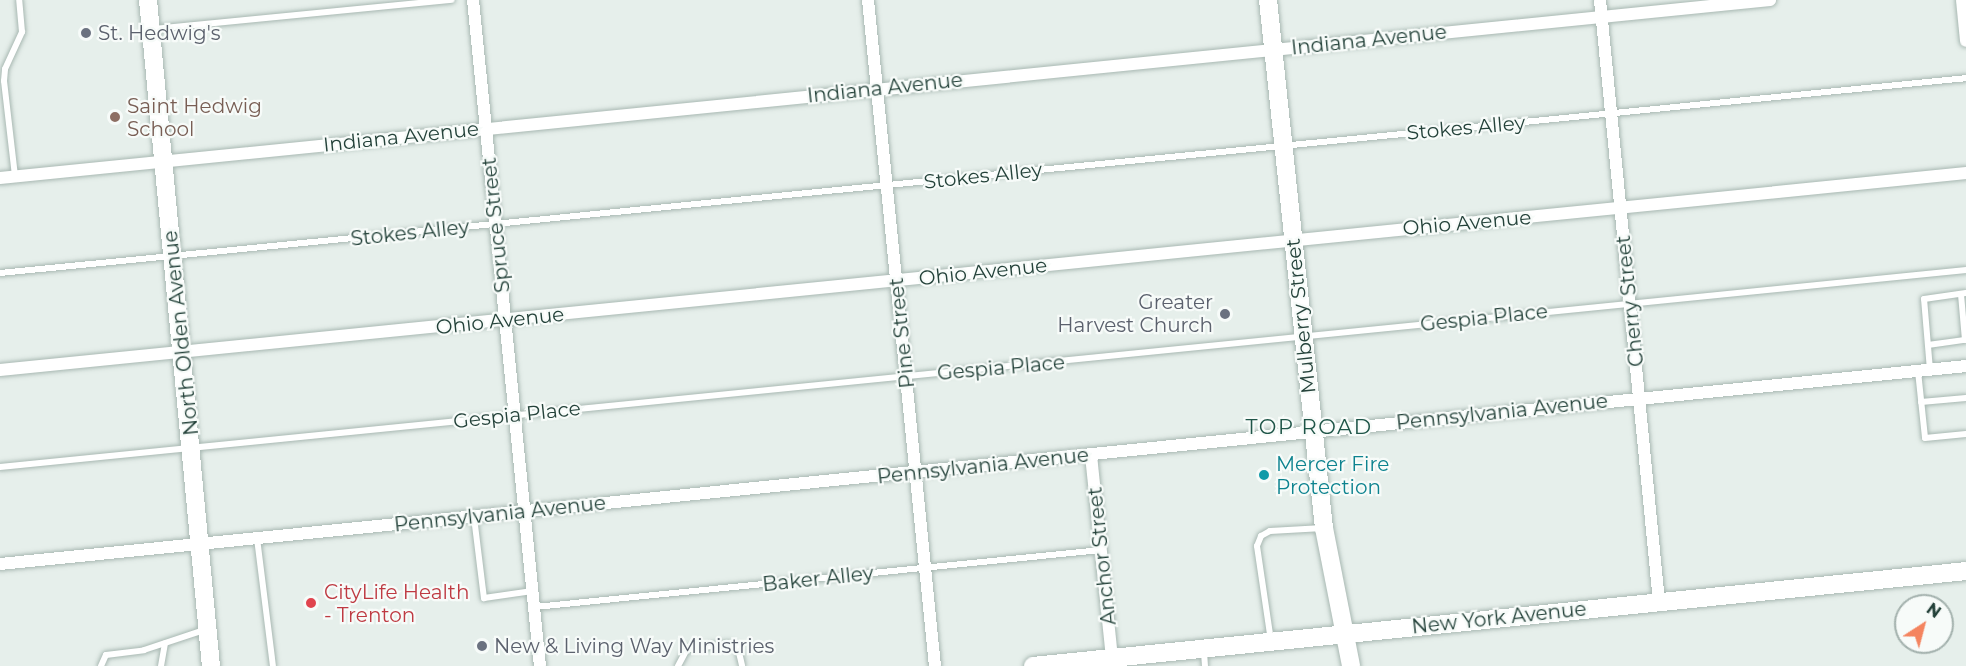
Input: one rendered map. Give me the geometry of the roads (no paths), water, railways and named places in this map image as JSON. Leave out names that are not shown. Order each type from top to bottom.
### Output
[{"type":"street","name":"North Olden Avenue","points":[[148,0],[211,666]]},
{"type":"street","name":"Spruce Street","points":[[473,0],[540,666]]},
{"type":"street","name":"Pine Street","points":[[868,0],[935,666]]},
{"type":"street","name":"Mulberry Street","points":[[1268,0],[1324,528],[1352,666]]},
{"type":"street","name":"Cherry Street","points":[[1600,0],[1659,602]]},
{"type":"street","name":"Indiana Avenue","points":[[0,178],[1770,0]]},
{"type":"street","points":[[1962,0],[1966,41]]},
{"type":"street","name":"Ohio Avenue","points":[[0,370],[897,282],[1966,172]]},
{"type":"street","name":"Pennsylvania Avenue","points":[[0,564],[916,473],[1640,397],[1966,366]]},
{"type":"street","name":"Anchor Street","points":[[1091,455],[1112,657]]},
{"type":"street","name":"New York Avenue","points":[[1033,666],[1112,657],[1139,660],[1204,657],[1272,642],[1346,633],[1966,570]]},
{"type":"lane","points":[[15,177],[4,81],[6,69],[22,32],[19,0]]},
{"type":"lane","points":[[150,29],[452,0]]},
{"type":"lane","name":"Stokes Alley","points":[[0,273],[1966,78]]},
{"type":"lane","name":"Gespia Place","points":[[0,467],[1966,270]]},
{"type":"lane","points":[[1928,345],[1965,340],[1963,294],[1924,299],[1928,345],[1921,402],[1925,438],[1966,434]]},
{"type":"lane","points":[[1921,402],[1966,399]]},
{"type":"lane","points":[[474,516],[484,598],[532,591]]},
{"type":"lane","points":[[1272,642],[1257,546],[1261,536],[1270,531],[1324,528]]},
{"type":"lane","points":[[257,538],[273,666]]},
{"type":"lane","name":"Baker Alley","points":[[534,607],[1101,550]]},
{"type":"lane","points":[[101,666],[106,655],[165,643],[208,629]]},
{"type":"lane","points":[[161,666],[165,643]]},
{"type":"lane","points":[[678,666],[687,649],[729,644],[738,648],[742,666]]},
{"type":"place","name":"St. Hedwig's","points":[[86,33]]},
{"type":"place","name":"Saint Hedwig School","points":[[115,117]]},
{"type":"place","name":"Greater Harvest Church","points":[[1225,314]]},
{"type":"place","name":"Mercer Fire Protection","points":[[1264,475]]},
{"type":"place","name":"CityLife Health - Trenton","points":[[311,603]]},
{"type":"place","name":"New & Living Way Ministries","points":[[482,646]]},
{"type":"district","name":"TOP ROAD","points":[[1309,427]]}]
